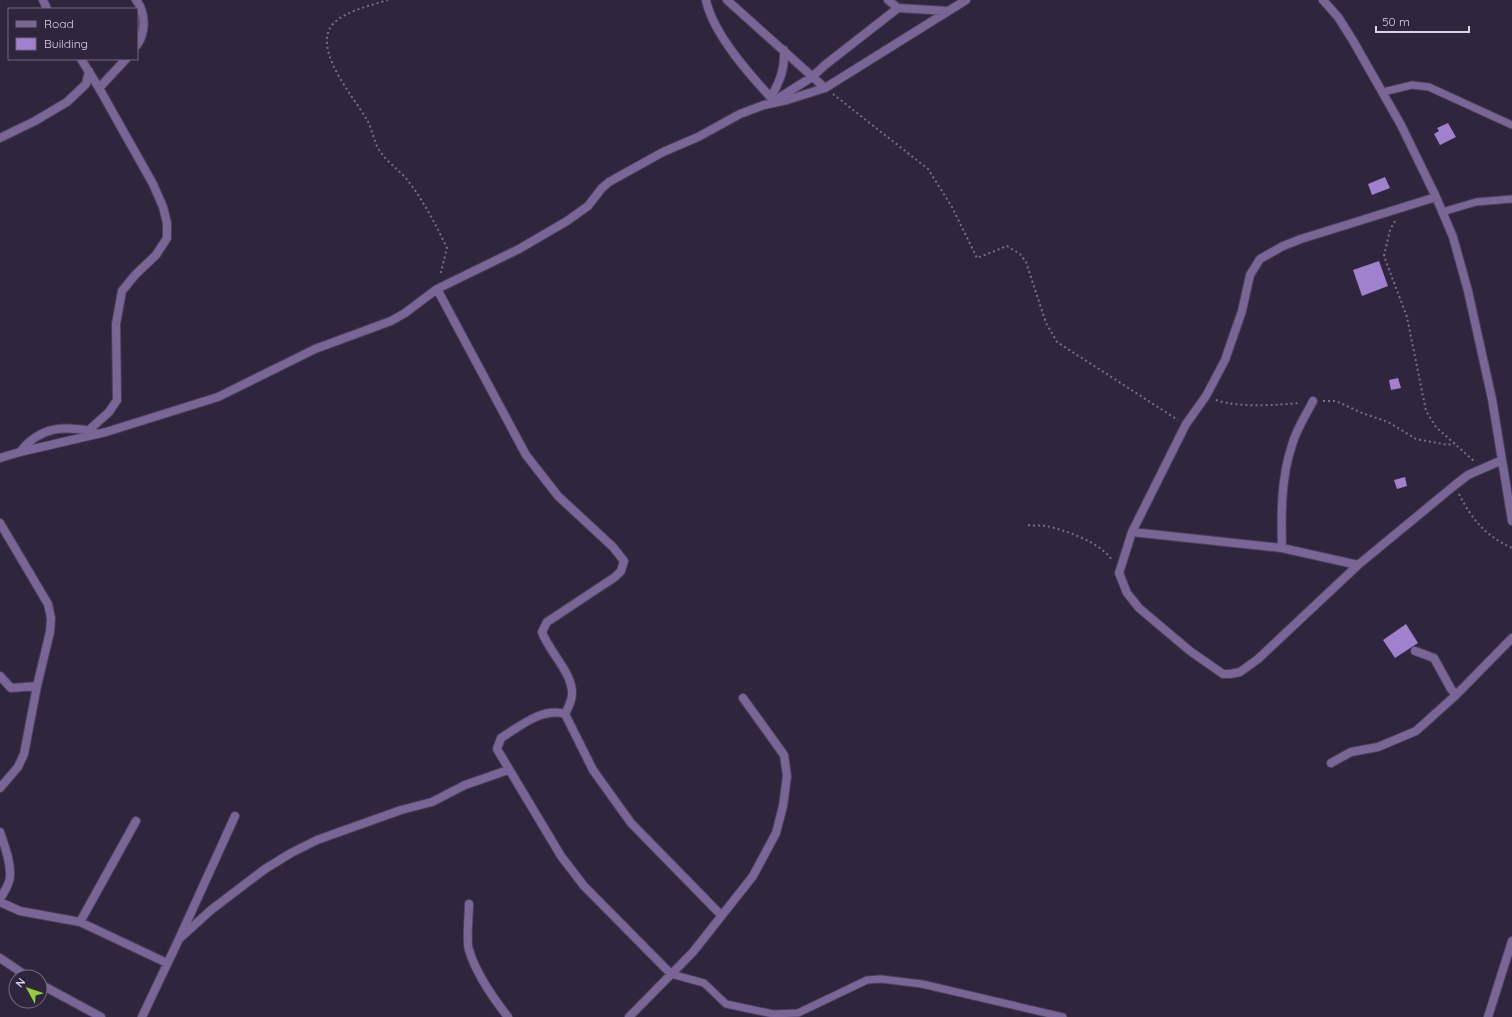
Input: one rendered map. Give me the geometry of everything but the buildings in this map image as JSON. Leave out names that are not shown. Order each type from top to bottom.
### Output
[{"type":"street","points":[[136,0],[139,3],[144,22],[140,41],[138,44]]},
{"type":"street","points":[[706,0],[715,22],[728,45],[772,99]]},
{"type":"street","points":[[727,0],[825,88]]},
{"type":"street","points":[[888,0],[898,8],[948,11]]},
{"type":"street","points":[[0,458],[106,432],[218,397],[315,349],[391,321],[412,308],[437,288],[519,249],[567,221],[588,206],[602,188],[609,182],[663,152],[698,137],[740,114],[764,105],[787,100],[825,88],[966,0]]},
{"type":"street","points":[[1324,0],[1338,17],[1401,125],[1436,198],[1458,252],[1492,400],[1512,521]]},
{"type":"street","points":[[764,105],[812,77],[825,65],[898,8]]},
{"type":"street","points":[[772,99],[785,64],[784,50]]},
{"type":"street","points":[[81,60],[99,88],[153,184],[163,207],[167,223],[166,238],[156,255],[135,275],[122,291],[116,324],[117,400],[108,412],[89,430]]},
{"type":"street","points":[[99,88],[125,60]]},
{"type":"street","points":[[0,138],[35,121],[68,102],[86,84],[89,71]]},
{"type":"street","points":[[1436,198],[1301,239],[1283,246],[1260,259],[1250,275],[1242,311],[1226,360],[1206,396],[1186,424],[1132,532],[1120,573],[1127,593],[1139,608],[1190,651],[1223,674],[1240,672],[1258,659],[1358,565],[1455,485],[1468,475],[1502,460]]},
{"type":"street","points":[[437,288],[526,455],[558,496],[613,547],[624,561],[621,571],[615,577],[547,622],[542,632],[545,642],[571,681],[572,694],[570,704],[565,714]]},
{"type":"street","points":[[1282,548],[1281,522],[1285,470],[1292,443],[1313,401]]},
{"type":"street","points":[[20,452],[37,434],[54,428],[106,432]]},
{"type":"street","points":[[0,523],[48,604],[51,618],[50,632],[37,686],[24,754],[18,767],[0,788]]},
{"type":"street","points":[[1132,532],[1282,548],[1358,565]]},
{"type":"street","points":[[1331,763],[1351,752],[1378,747],[1416,731],[1456,695],[1512,638]]},
{"type":"street","points":[[1415,651],[1434,658],[1451,689],[1456,695]]},
{"type":"street","points":[[0,676],[11,688],[37,686]]},
{"type":"street","points":[[629,1017],[693,952],[753,876],[776,833],[783,806],[787,776],[784,755],[743,698]]},
{"type":"street","points":[[565,714],[556,712],[547,713],[529,721],[501,738],[497,749],[508,770],[561,856],[584,886],[672,974]]},
{"type":"street","points":[[565,714],[593,770],[631,823],[721,915]]},
{"type":"street","points":[[179,939],[211,910],[259,874],[297,850],[317,840],[401,810],[432,802],[465,785],[508,770]]},
{"type":"street","points":[[142,1017],[235,816]]},
{"type":"street","points":[[80,922],[136,820]]},
{"type":"street","points":[[0,832],[8,861],[10,876],[7,887],[0,899]]},
{"type":"street","points":[[0,902],[20,911],[80,922],[167,963]]},
{"type":"street","points":[[469,904],[468,949],[495,1000],[508,1017]]},
{"type":"street","points":[[1488,1017],[1512,941]]},
{"type":"street","points":[[0,958],[16,969]]},
{"type":"street","points":[[48,988],[101,1017]]},
{"type":"lane","points":[[1383,92],[1412,85],[1429,87],[1512,125]]},
{"type":"lane","points":[[1442,212],[1476,202],[1512,199]]},
{"type":"lane","points":[[672,974],[704,983],[726,1004],[773,1014],[798,1013],[867,980],[881,979],[922,984],[1063,1017]]},
{"type":"path","points":[[388,0],[355,11],[337,20],[329,29],[327,48],[332,63],[367,121],[378,148],[408,182],[432,218],[447,248],[437,288]]},
{"type":"path","points":[[825,88],[928,169],[952,207],[978,258],[1007,246],[1020,254],[1026,262],[1046,323],[1058,342],[1172,417],[1186,424]]},
{"type":"path","points":[[1400,209],[1390,230],[1384,256],[1407,317],[1426,411],[1436,427],[1482,468]]},
{"type":"path","points":[[1206,396],[1225,403],[1275,405],[1313,401],[1336,401],[1362,413],[1388,422],[1416,439],[1448,445],[1455,443]]},
{"type":"path","points":[[1455,485],[1468,512],[1483,529],[1512,548]]},
{"type":"path","points":[[1028,525],[1046,526],[1080,537],[1104,550],[1120,573]]}]
